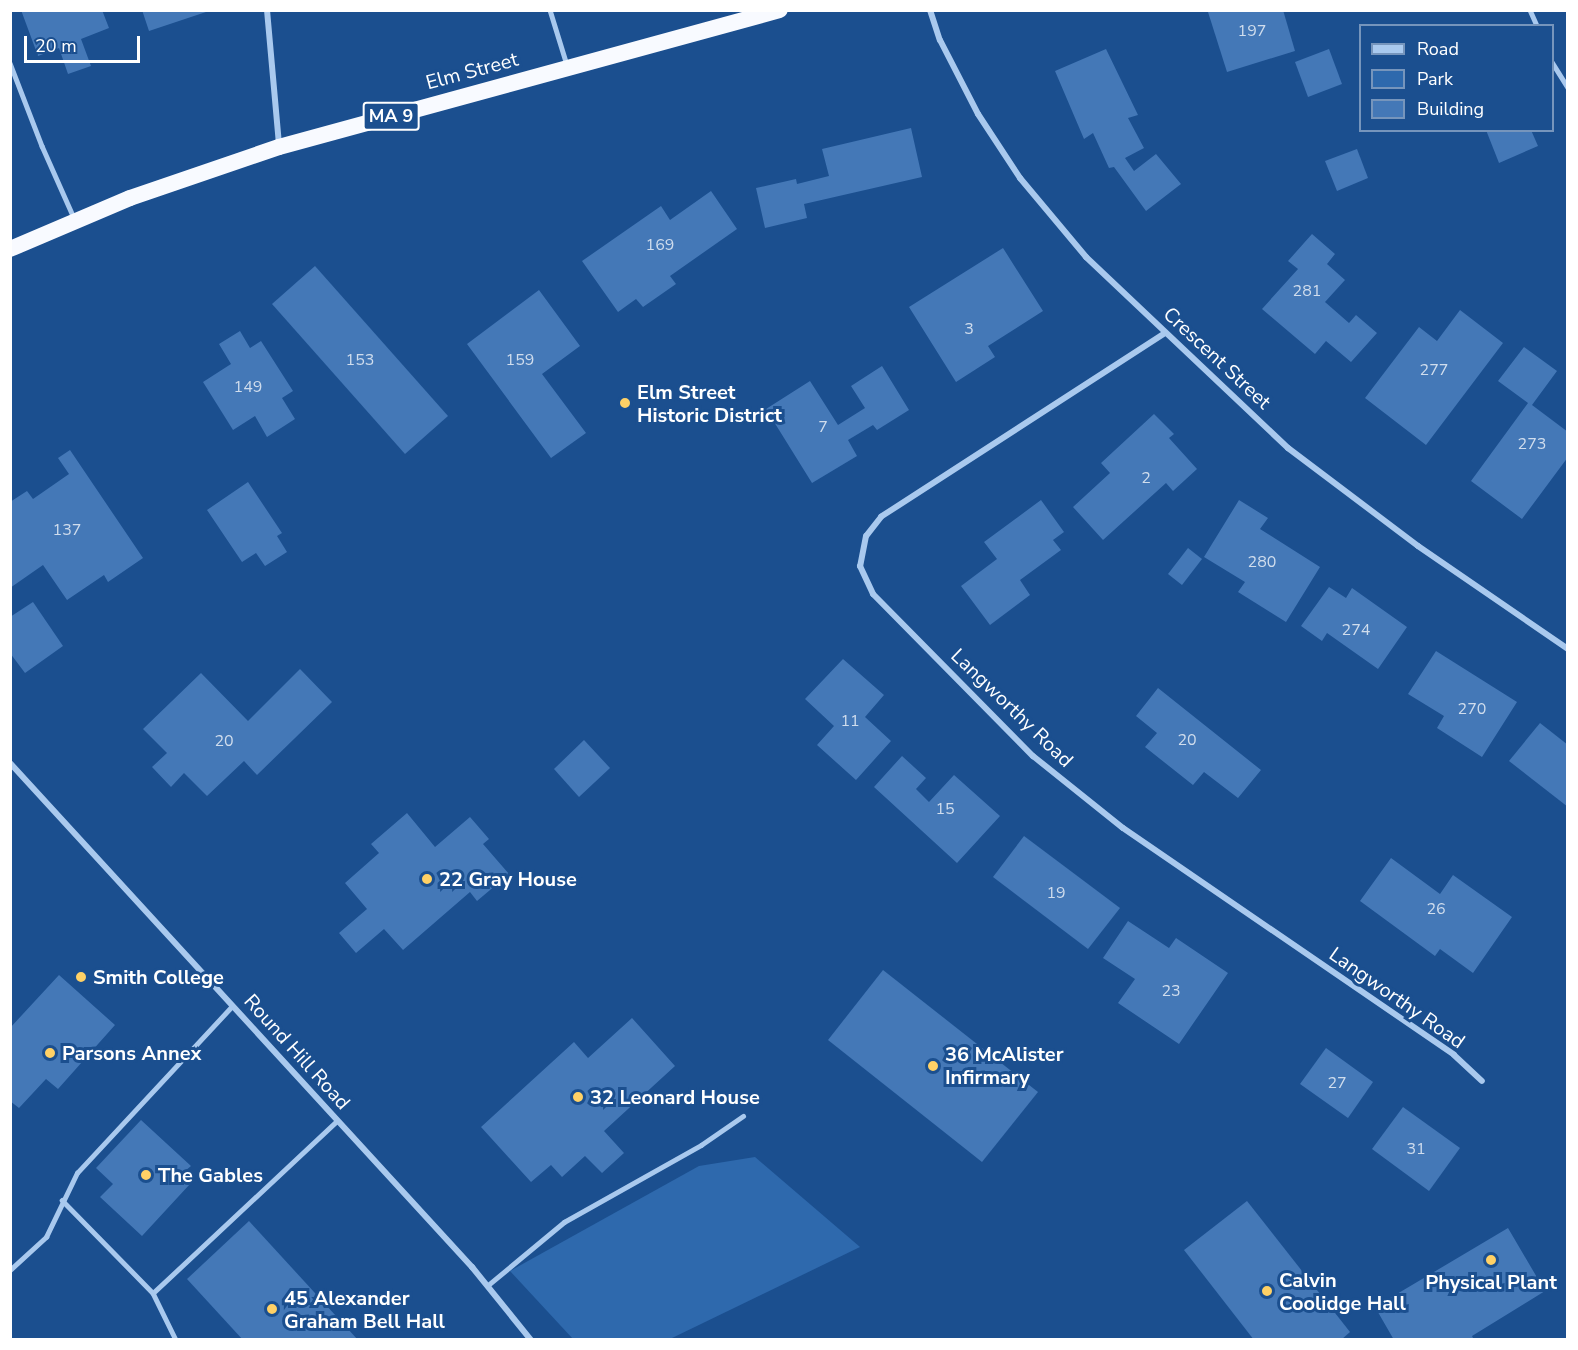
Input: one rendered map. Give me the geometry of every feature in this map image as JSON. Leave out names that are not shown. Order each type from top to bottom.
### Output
[{"type":"highway","name":"Elm Street","points":[[10,249],[130,198],[279,147],[780,10]]},
{"type":"street","points":[[267,10],[279,147]]},
{"type":"street","name":"Crescent Street","points":[[930,10],[940,40],[978,114],[1020,178],[1086,256],[1288,448],[1418,546],[1568,649]]},
{"type":"street","name":"Langworthy Road","points":[[1165,333],[882,517],[866,536],[860,566],[873,594],[1033,756],[1123,828],[1454,1055],[1482,1081]]},
{"type":"street","name":"Round Hill Road","points":[[10,763],[488,1286],[531,1340]]},
{"type":"lane","points":[[550,10],[568,67]]},
{"type":"lane","points":[[1530,10],[1536,24]]},
{"type":"lane","points":[[10,63],[42,146],[75,221]]},
{"type":"lane","points":[[1554,65],[1568,88]]},
{"type":"lane","points":[[10,1270],[46,1238],[62,1200],[77,1173],[232,1006]]},
{"type":"lane","points":[[488,1286],[564,1222],[701,1145],[743,1116]]},
{"type":"lane","points":[[153,1293],[338,1121]]},
{"type":"lane","points":[[62,1200],[153,1293],[176,1340]]},
{"type":"green space","points":[[755,1157],[860,1247],[670,1339],[573,1339],[510,1271],[699,1166]]},
{"type":"building","points":[[21,10],[102,10],[109,28],[81,39],[91,66],[68,74],[59,48],[38,56]]},
{"type":"building","points":[[142,10],[209,10],[209,11],[149,31]]},
{"type":"building","points":[[1212,10],[1283,10],[1295,51],[1227,72],[1208,12]]},
{"type":"building","points":[[1106,49],[1138,115],[1128,118],[1144,148],[1125,158],[1134,171],[1156,154],[1181,184],[1146,211],[1114,167],[1109,168],[1093,133],[1084,139],[1055,71]]},
{"type":"building","points":[[1329,49],[1342,84],[1308,97],[1295,62]]},
{"type":"building","points":[[911,128],[922,177],[804,204],[807,218],[765,228],[756,188],[796,179],[797,184],[829,176],[822,149]]},
{"type":"building","points":[[1487,132],[1532,132],[1538,146],[1499,163]]},
{"type":"building","points":[[1357,149],[1368,178],[1337,191],[1325,161]]},
{"type":"building","points":[[711,191],[737,229],[670,276],[676,284],[643,307],[636,299],[618,312],[582,261],[661,206],[670,220]]},
{"type":"building","points":[[1312,234],[1335,254],[1327,264],[1345,280],[1325,302],[1349,323],[1356,315],[1377,333],[1351,362],[1326,341],[1315,354],[1262,309],[1298,269],[1288,261]]},
{"type":"building","points":[[1003,248],[1043,311],[988,346],[995,357],[956,382],[909,307]]},
{"type":"building","points":[[315,266],[448,416],[405,454],[272,304]]},
{"type":"building","points":[[539,290],[580,346],[542,374],[586,433],[551,458],[467,344]]},
{"type":"building","points":[[1460,310],[1503,343],[1426,445],[1365,398],[1419,327],[1437,341]]},
{"type":"building","points":[[240,331],[250,348],[261,341],[293,391],[282,398],[295,419],[267,437],[255,416],[233,430],[203,382],[231,364],[219,344]]},
{"type":"building","points":[[1524,347],[1557,371],[1532,405],[1568,432],[1568,457],[1522,519],[1471,481],[1528,403],[1498,381]]},
{"type":"building","points":[[882,366],[909,410],[877,430],[873,425],[848,440],[857,456],[812,483],[766,409],[810,381],[838,425],[865,408],[851,386]]},
{"type":"building","points":[[1154,414],[1174,434],[1169,438],[1197,469],[1173,491],[1166,483],[1103,540],[1073,507],[1110,473],[1101,463]]},
{"type":"building","points":[[70,450],[143,558],[108,582],[104,575],[67,600],[43,565],[10,588],[10,502],[27,491],[33,499],[69,474],[58,458]]},
{"type":"building","points":[[248,482],[282,533],[277,536],[287,552],[265,566],[256,553],[242,562],[207,510]]},
{"type":"building","points":[[1041,500],[1064,532],[1053,540],[1061,550],[1020,580],[1030,595],[990,625],[961,586],[997,559],[984,542]]},
{"type":"building","points":[[1239,500],[1268,518],[1260,529],[1320,567],[1286,622],[1238,592],[1245,582],[1204,557]]},
{"type":"building","points":[[1188,548],[1202,559],[1182,585],[1168,574]]},
{"type":"building","points":[[1329,587],[1346,598],[1352,588],[1407,627],[1378,669],[1327,633],[1322,641],[1301,626]]},
{"type":"building","points":[[33,602],[63,646],[25,673],[10,653],[10,617]]},
{"type":"building","points":[[1436,651],[1517,702],[1482,757],[1437,728],[1444,716],[1408,694]]},
{"type":"building","points":[[843,659],[884,695],[865,717],[891,741],[856,780],[817,745],[834,726],[805,699]]},
{"type":"building","points":[[300,669],[332,702],[257,775],[244,761],[207,796],[184,773],[171,787],[152,767],[167,753],[143,729],[201,673],[248,721]]},
{"type":"building","points":[[1158,688],[1261,770],[1238,798],[1204,772],[1193,785],[1145,747],[1157,733],[1136,716]]},
{"type":"building","points":[[1540,723],[1568,745],[1568,807],[1509,761]]},
{"type":"building","points":[[584,740],[610,768],[579,797],[554,769]]},
{"type":"building","points":[[902,756],[926,778],[916,789],[929,802],[954,775],[1000,816],[957,863],[874,787]]},
{"type":"building","name":"22 Gray House","points":[[407,813],[435,847],[470,817],[489,839],[483,844],[509,874],[477,901],[470,892],[403,950],[384,929],[356,953],[339,933],[367,909],[345,883],[379,853],[371,844]]},
{"type":"building","points":[[1024,836],[1120,908],[1088,949],[993,877]]},
{"type":"building","points":[[1391,858],[1440,894],[1453,875],[1512,917],[1473,973],[1440,949],[1435,956],[1360,901]]},
{"type":"building","points":[[1128,921],[1169,948],[1176,938],[1228,973],[1179,1044],[1118,1003],[1135,979],[1103,958]]},
{"type":"building","name":"36 McAlister Infirmary","points":[[883,970],[1038,1092],[982,1162],[828,1040]]},
{"type":"building","name":"Parsons Annex","points":[[59,975],[115,1025],[58,1089],[46,1079],[19,1108],[10,1101],[10,1028]]},
{"type":"building","name":"32 Leonard House","points":[[632,1018],[675,1066],[604,1131],[624,1153],[602,1173],[585,1156],[562,1177],[551,1165],[531,1182],[481,1127],[574,1042],[588,1058]]},
{"type":"building","points":[[1326,1048],[1373,1082],[1348,1118],[1300,1084]]},
{"type":"building","points":[[1403,1107],[1460,1148],[1429,1191],[1372,1149]]},
{"type":"building","name":"The Gables","points":[[141,1120],[191,1166],[185,1171],[192,1178],[188,1183],[190,1184],[142,1236],[100,1197],[113,1184],[96,1168]]},
{"type":"building","name":"Calvin Coolidge Hall","points":[[1247,1201],[1350,1332],[1341,1340],[1254,1340],[1184,1250]]},
{"type":"building","name":"45 Alexander Graham Bell Hall","points":[[249,1221],[358,1340],[243,1340],[187,1279]]},
{"type":"building","name":"Physical Plant","points":[[1508,1228],[1545,1291],[1472,1336],[1474,1340],[1394,1340],[1375,1307]]},
{"type":"place","name":"Elm Street Historic District","points":[[625,403]]},
{"type":"place","name":"22 Gray House","points":[[427,879]]},
{"type":"place","name":"Smith College","points":[[81,977]]},
{"type":"place","name":"Parsons Annex","points":[[50,1053]]},
{"type":"place","name":"36 McAlister Infirmary","points":[[933,1066]]},
{"type":"place","name":"32 Leonard House","points":[[578,1097]]},
{"type":"place","name":"The Gables","points":[[146,1175]]},
{"type":"place","name":"Physical Plant","points":[[1491,1260]]},
{"type":"place","name":"Calvin Coolidge Hall","points":[[1267,1291]]},
{"type":"place","name":"45 Alexander Graham Bell Hall","points":[[272,1309]]}]
